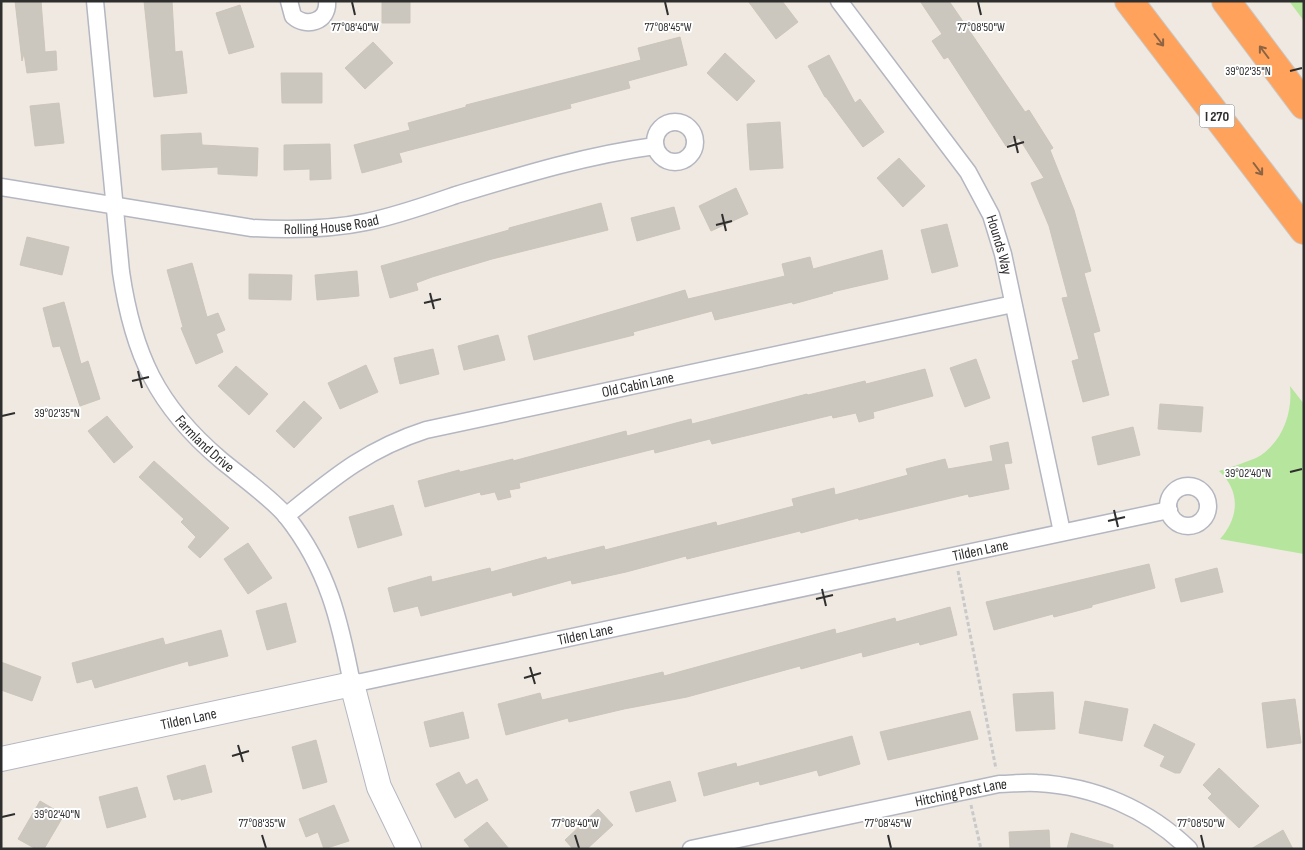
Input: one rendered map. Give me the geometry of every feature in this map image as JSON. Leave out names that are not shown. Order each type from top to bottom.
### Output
[{"type":"highway","name":"I 270","points":[[1130,1],[1304,230]]},
{"type":"highway","points":[[1226,1],[1304,105]]},
{"type":"street","name":"Farmland Drive","points":[[95,1],[114,206],[126,306],[134,337],[153,380],[188,431],[286,516],[306,546],[335,606],[341,626],[352,684],[379,787],[409,849]]},
{"type":"street","points":[[289,1],[293,16],[304,23],[310,23],[322,17],[326,12],[327,1]]},
{"type":"street","name":"Hounds Way","points":[[839,1],[968,172],[991,215],[1002,254],[1062,532]]},
{"type":"street","name":"Rolling House Road","points":[[1,187],[252,228],[292,230],[330,228],[366,222],[542,169],[627,150],[655,146]]},
{"type":"street","name":"Old Cabin Lane","points":[[286,516],[348,466],[399,439],[426,430],[1013,304]]},
{"type":"street","name":"Tilden Lane","points":[[1,759],[1169,510]]},
{"type":"street","name":"Hitching Post Lane","points":[[691,849],[999,784],[1037,783],[1058,785],[1103,796],[1132,807],[1152,819],[1190,849]]},
{"type":"path","points":[[955,555],[999,784]]},
{"type":"path","points":[[968,790],[981,849]]},
{"type":"green space","points":[[1289,1],[1304,1],[1304,21]]},
{"type":"green space","points":[[1290,386],[1304,404],[1304,554],[1220,539],[1231,522],[1235,505],[1231,487],[1219,471],[1256,458],[1273,445],[1284,427],[1290,407]]},
{"type":"building","points":[[15,1],[41,1],[45,52],[56,51],[57,70],[27,73],[24,53],[22,61]]},
{"type":"building","points":[[144,1],[172,1],[175,52],[182,51],[187,93],[154,97]]},
{"type":"building","points":[[382,1],[410,1],[410,23],[382,23]]},
{"type":"building","points":[[748,1],[782,1],[798,22],[776,39]]},
{"type":"building","points":[[920,1],[949,1],[1025,112],[1029,110],[1053,148],[1050,150],[1074,210],[1091,271],[1084,273],[1100,331],[1093,333],[1109,395],[1083,402],[1072,361],[1079,359],[1062,298],[1068,297],[1049,226],[1031,183],[1044,178],[1019,138],[1006,146],[948,57],[944,59],[932,41],[942,34]]},
{"type":"building","points":[[240,5],[254,47],[229,54],[216,13]]},
{"type":"building","points":[[680,37],[687,65],[628,81],[630,88],[570,104],[571,108],[399,153],[402,162],[362,173],[354,145],[410,130],[408,123],[466,107],[466,105],[641,60],[638,48]]},
{"type":"building","points":[[373,42],[393,63],[365,89],[345,68]]},
{"type":"building","points":[[725,53],[755,81],[737,101],[707,73]]},
{"type":"building","points":[[829,55],[855,103],[860,99],[884,132],[863,147],[825,97],[808,66]]},
{"type":"building","points":[[281,73],[322,73],[322,103],[282,103]]},
{"type":"building","points":[[59,103],[64,143],[35,146],[30,106]]},
{"type":"building","points":[[780,122],[783,168],[750,170],[747,124]]},
{"type":"building","points":[[201,133],[202,145],[258,148],[257,176],[218,174],[218,167],[162,170],[161,135]]},
{"type":"building","points":[[330,144],[331,179],[310,180],[310,169],[284,170],[284,145]]},
{"type":"building","points":[[899,158],[925,186],[903,207],[877,178]]},
{"type":"building","points":[[736,188],[748,214],[711,231],[699,206]]},
{"type":"building","points":[[601,203],[608,230],[492,259],[432,277],[416,283],[418,290],[390,298],[381,266]]},
{"type":"building","points":[[674,207],[680,229],[637,241],[631,218]]},
{"type":"building","points":[[947,224],[958,266],[932,273],[921,230]]},
{"type":"building","points":[[27,237],[69,247],[62,275],[20,265]]},
{"type":"building","points":[[882,250],[888,279],[832,292],[793,304],[792,302],[715,320],[712,311],[633,332],[634,335],[534,360],[528,336],[685,290],[688,299],[785,276],[782,264],[810,257],[813,269]]},
{"type":"building","points":[[192,263],[207,317],[218,313],[225,330],[216,334],[223,352],[196,364],[181,328],[183,327],[167,270]]},
{"type":"building","points":[[357,271],[359,296],[317,300],[315,275]]},
{"type":"building","points":[[249,274],[292,275],[291,300],[249,299]]},
{"type":"building","points":[[64,302],[81,364],[88,361],[100,399],[80,406],[60,346],[53,347],[43,308]]},
{"type":"building","points":[[498,335],[505,360],[464,370],[458,346]]},
{"type":"building","points":[[433,349],[439,374],[400,384],[394,358]]},
{"type":"building","points":[[976,359],[990,398],[965,407],[950,368]]},
{"type":"building","points":[[366,365],[378,392],[340,409],[328,383]]},
{"type":"building","points":[[236,366],[268,394],[249,415],[218,386]]},
{"type":"building","points":[[925,369],[933,396],[873,412],[874,418],[859,422],[856,413],[833,418],[832,415],[712,444],[710,439],[655,453],[654,449],[519,483],[520,488],[509,490],[511,497],[498,500],[495,492],[481,495],[480,492],[425,507],[418,481],[459,470],[460,472],[513,459],[513,461],[626,431],[627,436],[691,419],[692,424],[807,394],[865,381],[866,384]]},
{"type":"building","points":[[304,401],[322,418],[294,448],[276,431]]},
{"type":"building","points":[[1160,404],[1203,407],[1201,432],[1158,429]]},
{"type":"building","points":[[107,416],[133,447],[114,463],[88,431]]},
{"type":"building","points":[[1133,427],[1140,455],[1098,465],[1092,437]]},
{"type":"building","points":[[1008,442],[1012,463],[1004,464],[1009,489],[969,497],[968,494],[859,520],[858,518],[801,533],[800,531],[687,559],[686,556],[572,584],[571,580],[513,596],[512,592],[421,616],[418,606],[394,612],[388,588],[431,576],[432,582],[490,568],[491,572],[546,557],[547,560],[604,546],[605,550],[716,522],[717,526],[794,506],[792,499],[834,488],[835,495],[908,475],[906,469],[945,459],[948,469],[993,461],[990,446]]},
{"type":"building","points":[[154,461],[229,528],[200,558],[188,547],[196,537],[181,522],[184,519],[139,477]]},
{"type":"building","points":[[393,505],[402,535],[358,548],[349,517]]},
{"type":"building","points":[[248,543],[272,578],[248,594],[224,559]]},
{"type":"building","points":[[1149,564],[1155,588],[1054,617],[1053,614],[994,630],[986,602]]},
{"type":"building","points":[[1217,568],[1223,592],[1181,602],[1175,579]]},
{"type":"building","points":[[286,603],[296,642],[267,650],[256,611]]},
{"type":"building","points":[[950,607],[957,635],[920,645],[919,642],[863,657],[862,652],[801,669],[800,666],[687,697],[569,722],[568,718],[506,735],[498,704],[540,693],[542,700],[663,672],[664,676],[835,629],[836,634],[895,618],[896,622]]},
{"type":"building","points":[[221,630],[228,656],[189,666],[188,661],[95,688],[92,679],[77,683],[72,663],[163,638],[165,645]]},
{"type":"building","points":[[1,662],[41,677],[32,701],[1,690]]},
{"type":"building","points":[[1053,692],[1055,729],[1016,731],[1013,694]]},
{"type":"building","points":[[1295,699],[1301,743],[1267,748],[1262,703]]},
{"type":"building","points":[[1085,701],[1128,709],[1122,741],[1079,733]]},
{"type":"building","points":[[970,711],[978,739],[888,760],[880,732]]},
{"type":"building","points":[[463,712],[469,738],[430,747],[424,722]]},
{"type":"building","points":[[1154,724],[1195,744],[1180,773],[1175,773],[1160,766],[1165,756],[1144,746]]},
{"type":"building","points":[[852,736],[860,764],[819,776],[817,770],[760,785],[759,781],[704,796],[698,773],[736,763],[737,767]]},
{"type":"building","points":[[316,740],[327,782],[303,789],[292,747]]},
{"type":"building","points":[[205,765],[212,792],[174,800],[167,776]]},
{"type":"building","points":[[1219,768],[1259,806],[1239,828],[1208,798],[1212,794],[1203,785]]},
{"type":"building","points":[[459,772],[466,785],[477,779],[488,800],[455,818],[436,784]]},
{"type":"building","points":[[670,781],[676,801],[636,812],[630,792]]},
{"type":"building","points":[[137,787],[146,817],[107,828],[99,797]]},
{"type":"building","points":[[40,801],[64,815],[44,849],[36,849],[18,839]]},
{"type":"building","points":[[334,805],[349,841],[324,849],[318,832],[306,837],[299,819]]},
{"type":"building","points":[[598,809],[613,825],[587,849],[573,849],[565,840]]},
{"type":"building","points":[[487,822],[509,849],[471,849],[464,840]]},
{"type":"building","points":[[1049,830],[1050,849],[1010,849],[1009,832]]},
{"type":"building","points":[[1283,830],[1293,849],[1251,849]]},
{"type":"building","points":[[1071,833],[1113,845],[1113,849],[1067,849]]}]
